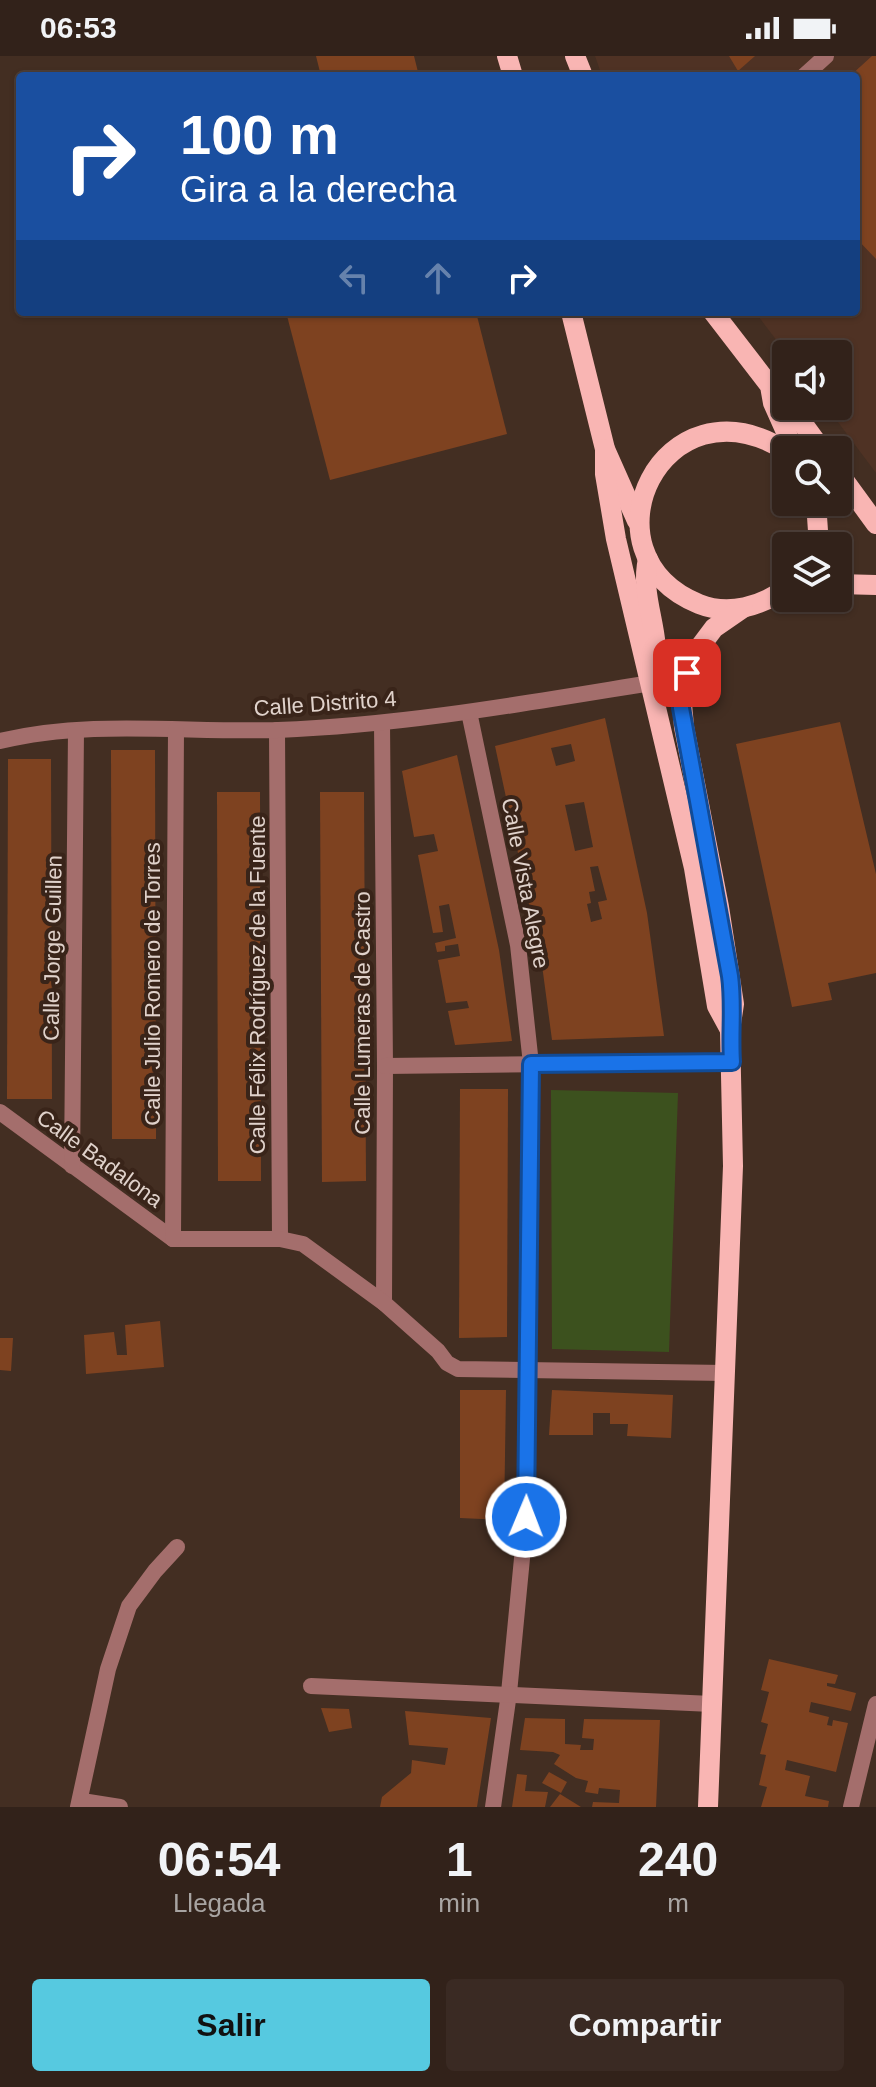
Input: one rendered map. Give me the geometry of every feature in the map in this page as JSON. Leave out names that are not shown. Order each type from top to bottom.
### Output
[{"type":"main road","points":[[572,316],[605,449],[639,525],[648,559],[671,588],[687,599],[714,608],[743,608]]},
{"type":"main road","points":[[716,316],[770,386],[773,403],[788,436]]},
{"type":"main road","points":[[639,525],[641,499],[651,475],[667,455],[688,440],[713,432],[739,431],[772,442]]},
{"type":"main road","points":[[605,449],[609,500],[694,868],[717,1006],[730,1030]]},
{"type":"main road","points":[[852,491],[876,524]]},
{"type":"main road","points":[[648,559],[645,572],[647,599],[656,639],[651,683]]},
{"type":"main road","points":[[852,584],[876,585]]},
{"type":"main road","points":[[708,1807],[733,1166],[730,1030],[734,1004],[684,727],[681,690],[693,656],[714,628],[743,608],[772,598]]},
{"type":"street","points":[[808,72],[826,56]]},
{"type":"street","name":"Calle Distrito 4","points":[[0,741],[76,731],[277,730],[382,723],[651,683]]},
{"type":"street","name":"Calle Vista Alegre","points":[[469,712],[518,945],[531,1064],[526,1517],[509,1693],[493,1807]]},
{"type":"street","name":"Calle Lumeras de Castro","points":[[382,723],[384,1303]]},
{"type":"street","name":"Calle Julio Romero de Torres","points":[[173,1239],[176,730]]},
{"type":"street","name":"Calle Félix Rodríguez de la Fuente","points":[[277,730],[280,1239]]},
{"type":"street","name":"Calle Jorge Guillen","points":[[72,1166],[76,731]]},
{"type":"street","points":[[385,1066],[732,1062]]},
{"type":"street","name":"Calle Badalona","points":[[0,1112],[173,1239]]},
{"type":"street","points":[[173,1239],[280,1239],[303,1244],[384,1303],[438,1351],[447,1363],[458,1369],[725,1373]]},
{"type":"street","points":[[120,1807],[80,1804],[87,1760],[108,1669],[129,1606],[177,1547]]},
{"type":"street","points":[[311,1686],[712,1704]]},
{"type":"street","points":[[851,1807],[876,1704]]},
{"type":"shaded area","points":[[595,56],[876,56],[876,473],[852,441],[852,436],[848,436],[836,420],[852,420],[852,340],[776,340],[758,316],[860,316],[860,72],[601,72]]},
{"type":"green space","points":[[551,1090],[678,1093],[669,1352],[552,1349]]},
{"type":"building","points":[[316,56],[414,56],[418,72],[320,72]]},
{"type":"building","points":[[729,56],[755,56],[738,71]]},
{"type":"building","points":[[876,56],[876,259],[860,242],[860,72],[854,72]]},
{"type":"building","points":[[287,316],[477,316],[507,434],[330,480]]},
{"type":"building","points":[[605,718],[647,913],[664,1036],[552,1040],[542,965],[495,746]],"holes":[[[571,744],[575,761],[556,766],[551,748]],[[584,802],[593,847],[575,851],[565,805]],[[598,866],[607,900],[598,902],[602,919],[591,922],[587,904],[591,903],[589,892],[595,891],[590,867]]]},
{"type":"building","points":[[840,722],[876,874],[876,973],[828,983],[832,1000],[792,1007],[736,744]]},
{"type":"building","points":[[111,750],[155,750],[156,1139],[112,1139]]},
{"type":"building","points":[[457,755],[499,950],[512,1041],[455,1045],[448,1011],[469,1008],[467,1001],[446,1003],[438,960],[460,956],[458,944],[445,946],[445,951],[437,952],[435,943],[456,938],[449,904],[439,906],[443,932],[433,933],[418,855],[438,851],[434,834],[414,837],[402,771]]},
{"type":"building","points":[[8,759],[51,759],[52,1099],[7,1099]]},
{"type":"building","points":[[217,792],[260,792],[261,1181],[218,1181]]},
{"type":"building","points":[[320,792],[364,792],[366,1181],[322,1182]]},
{"type":"building","points":[[460,1089],[508,1089],[507,1337],[459,1338]]},
{"type":"building","points":[[160,1321],[164,1367],[86,1374],[84,1335],[114,1332],[117,1355],[127,1355],[125,1325]]},
{"type":"building","points":[[0,1338],[13,1338],[11,1371],[0,1370]]},
{"type":"building","points":[[460,1390],[506,1390],[504,1520],[460,1518]]},
{"type":"building","points":[[552,1390],[673,1395],[671,1438],[627,1436],[628,1424],[610,1424],[610,1413],[593,1413],[593,1435],[549,1435]]},
{"type":"building","points":[[769,1659],[838,1675],[835,1684],[827,1683],[827,1686],[856,1693],[851,1711],[811,1702],[809,1712],[829,1717],[827,1725],[832,1726],[833,1720],[848,1723],[836,1772],[787,1760],[785,1770],[810,1776],[805,1796],[829,1801],[828,1807],[761,1807],[767,1787],[759,1785],[766,1755],[760,1754],[768,1724],[761,1722],[769,1692],[761,1690]]},
{"type":"building","points":[[321,1708],[349,1709],[352,1728],[329,1732]]},
{"type":"building","points":[[405,1711],[491,1718],[477,1807],[380,1807],[382,1797],[411,1773],[412,1760],[445,1765],[448,1748],[409,1745]]},
{"type":"building","points":[[525,1718],[565,1719],[565,1744],[581,1745],[580,1750],[593,1750],[594,1739],[582,1738],[584,1719],[660,1720],[656,1807],[592,1807],[593,1802],[619,1803],[620,1790],[599,1788],[598,1794],[585,1792],[588,1781],[576,1778],[554,1764],[560,1755],[520,1750]]},
{"type":"building","points":[[549,1772],[567,1782],[561,1793],[542,1783]]},
{"type":"building","points":[[517,1774],[527,1775],[525,1791],[548,1792],[545,1807],[512,1807]]},
{"type":"building","points":[[560,1794],[581,1807],[550,1807]]},
{"type":"route","points":[[526,1517],[531,1064],[732,1062],[730,1030],[734,1004],[730,976],[681,708],[681,690],[687,673]]}]
